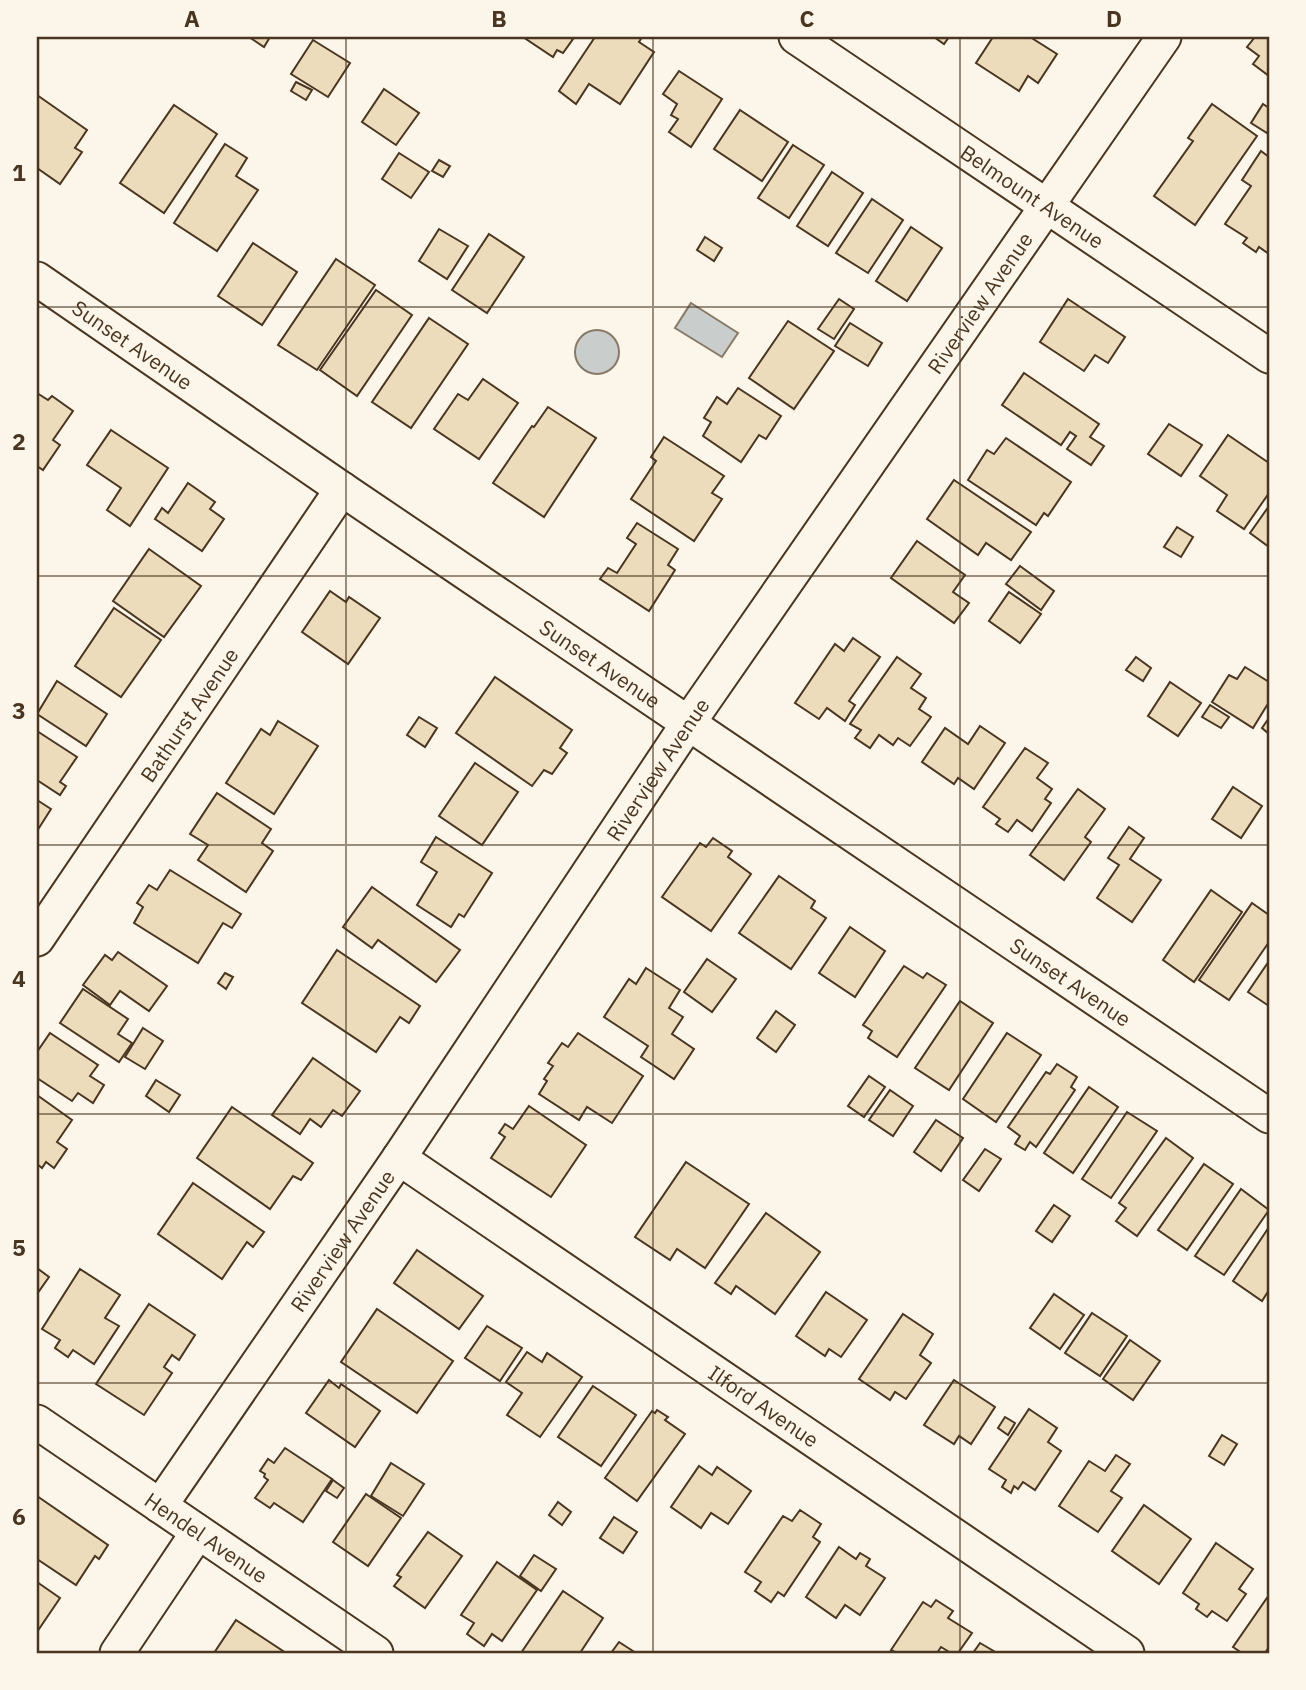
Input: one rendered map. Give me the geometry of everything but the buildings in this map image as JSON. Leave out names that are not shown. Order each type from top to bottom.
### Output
[{"type":"street","name":"Belmount Avenue","points":[[796,37],[1269,356]]},
{"type":"street","name":"Riverview Avenue","points":[[160,1506],[399,1158],[689,722],[1164,37]]},
{"type":"street","name":"Sunset Avenue","points":[[37,279],[342,489],[1269,1116]]},
{"type":"street","name":"Bathurst Avenue","points":[[37,939],[342,489]]},
{"type":"street","name":"Ilford Avenue","points":[[399,1158],[1127,1653]]},
{"type":"street","name":"Hendel Avenue","points":[[37,1422],[376,1653]]},
{"type":"street","points":[[117,1653],[198,1532]]},
{"type":"shaded area","points":[[691,303],[738,333],[722,357],[675,328]]},
{"type":"shaded area","points":[[597,330],[612,337],[619,352],[612,367],[597,374],[582,367],[575,352],[582,337]]}]
